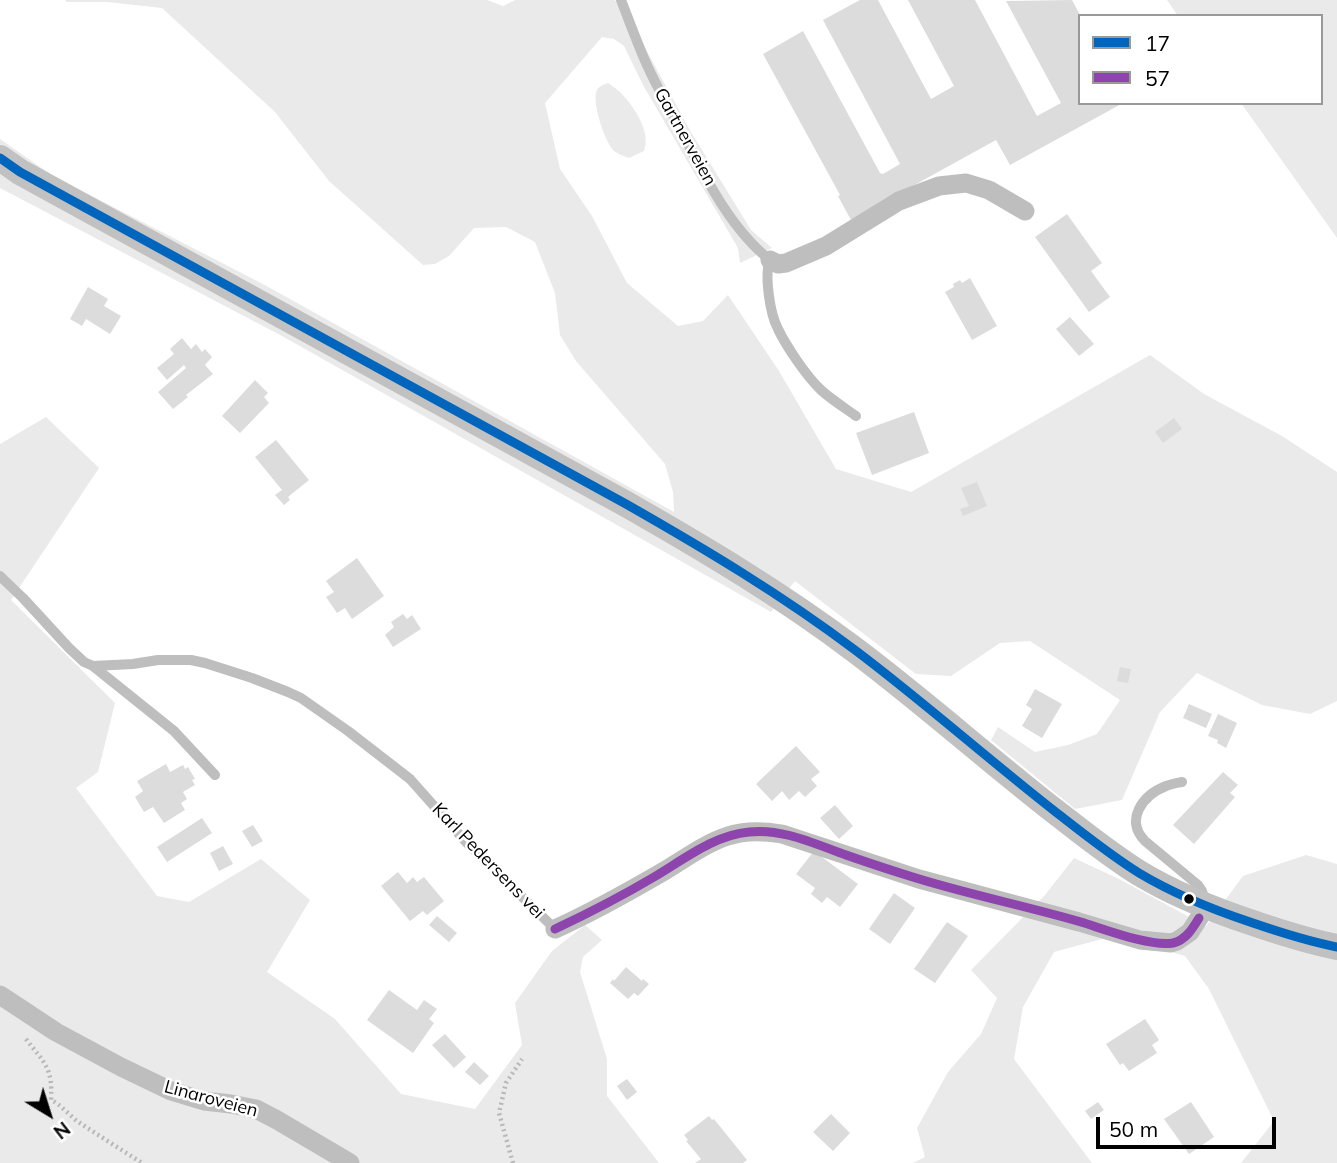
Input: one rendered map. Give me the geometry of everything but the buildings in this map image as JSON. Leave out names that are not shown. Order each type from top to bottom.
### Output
[{"type":"main road","points":[[0,158],[20,172],[716,556],[799,609],[856,651],[1039,799],[1138,872],[1206,907],[1282,933],[1337,947]]},
{"type":"street","points":[[770,260],[778,264],[786,263],[826,246],[899,201],[939,186],[966,183],[989,190],[1025,211]]},
{"type":"street","name":"Karl Pedersens vei","points":[[555,929],[615,900],[728,836],[766,831],[919,879],[1140,940],[1177,942],[1190,932],[1206,907]]},
{"type":"street","name":"Linaroveien","points":[[0,995],[56,1032],[121,1067],[171,1091],[204,1101],[256,1109],[350,1163]]},
{"type":"lane","name":"Gartnerveien","points":[[621,0],[661,94],[707,179],[742,232],[757,250],[770,260]]},
{"type":"lane","points":[[770,260],[767,268],[770,303],[777,327],[800,364],[821,390],[856,416]]},
{"type":"lane","points":[[0,576],[84,662],[93,666],[174,731],[215,775]]},
{"type":"lane","name":"Karl Pedersens vei","points":[[93,666],[191,660],[252,678],[301,698],[410,779],[480,856],[555,929]]},
{"type":"lane","points":[[1182,782],[1166,786],[1143,801],[1136,819],[1136,830],[1145,841],[1198,885],[1206,907]]},
{"type":"path","points":[[24,1036],[49,1069],[51,1100],[142,1163]]},
{"type":"path","points":[[513,1163],[499,1113],[506,1083],[523,1059]]},
{"type":"shaded area","points":[[65,0],[487,0],[503,6],[515,0],[614,0],[628,7],[644,46],[691,132],[751,230],[772,248],[740,263],[738,248],[643,85],[624,46],[614,39],[602,37],[545,103],[560,169],[592,216],[627,283],[678,326],[703,321],[728,295],[779,371],[836,469],[911,492],[1150,355],[1204,394],[1282,436],[1337,472],[1337,701],[1310,714],[1262,705],[1197,673],[1160,712],[1122,800],[1075,809],[991,740],[998,727],[1035,752],[1068,745],[1097,734],[1120,700],[1030,641],[1000,643],[951,676],[916,674],[795,581],[771,612],[282,336],[0,188],[0,139],[53,176],[261,283],[674,512],[673,492],[665,464],[576,361],[560,335],[555,293],[535,242],[506,227],[474,228],[449,256],[435,264],[423,265],[329,181],[275,112],[162,8]]},
{"type":"shaded area","points":[[1167,0],[1337,0],[1337,238],[1242,105],[1323,105],[1323,14],[1177,14]]},
{"type":"shaded area","points":[[608,83],[630,103],[645,132],[644,151],[629,158],[616,152],[611,146],[598,115],[597,91],[600,86]]},
{"type":"shaded area","points":[[46,417],[99,468],[11,600],[115,703],[98,772],[76,788],[157,896],[189,902],[261,859],[310,900],[267,972],[335,1019],[401,1094],[475,1109],[522,1045],[515,1003],[552,951],[585,925],[602,940],[583,957],[580,972],[607,1059],[607,1096],[659,1163],[0,1163],[0,444]]},
{"type":"shaded area","points":[[1306,855],[1337,864],[1337,1163],[1241,1163],[1274,1121],[1209,989],[1185,956],[1113,936],[1054,952],[1023,1007],[1014,1059],[1092,1163],[913,1163],[925,1157],[917,1128],[948,1072],[981,1034],[997,998],[971,970],[1045,895],[1074,858],[1206,926],[1243,876]]},
{"type":"transit line","name":"17","points":[[0,158],[20,172],[626,504],[743,573],[855,650],[1107,852],[1152,881],[1221,912],[1293,936],[1337,947]]},
{"type":"transit line","name":"57","points":[[555,929],[630,891],[711,843],[736,834],[761,831],[798,838],[916,878],[1140,940],[1173,943],[1189,933],[1199,918]]}]
